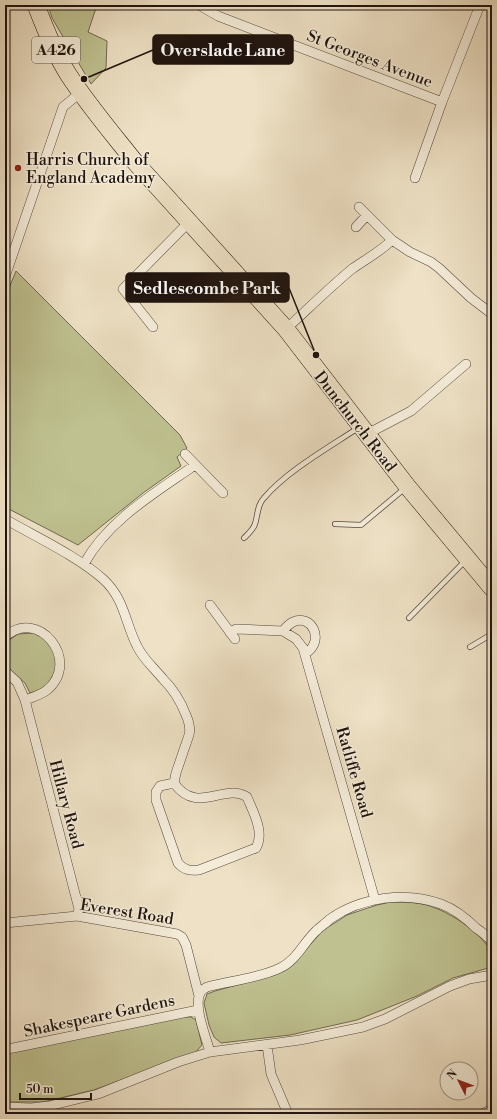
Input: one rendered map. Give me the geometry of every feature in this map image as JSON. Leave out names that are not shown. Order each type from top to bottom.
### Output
[{"type":"highway","name":"Dunchurch Road","points":[[36,5],[49,36],[68,74],[135,162],[286,329],[407,486],[492,588]]},
{"type":"street","name":"St Georges Avenue","points":[[199,5],[218,16],[442,102]]},
{"type":"street","points":[[415,178],[442,102],[480,5]]},
{"type":"street","points":[[5,277],[7,267],[63,107],[81,92]]},
{"type":"street","points":[[359,207],[392,240],[410,252],[431,262],[471,298],[492,314]]},
{"type":"street","points":[[356,227],[367,215]]},
{"type":"street","points":[[154,327],[123,289],[189,222]]},
{"type":"street","points":[[286,329],[342,278],[359,264],[384,248],[392,240]]},
{"type":"street","points":[[364,430],[411,411],[466,364]]},
{"type":"street","points":[[185,454],[222,493]]},
{"type":"street","points":[[84,564],[92,551],[115,524],[148,497],[195,465]]},
{"type":"street","points":[[5,519],[84,564],[112,589],[127,618],[136,646],[148,663],[174,692],[189,723],[190,730],[174,783],[179,790],[188,796],[203,799],[231,792],[247,797],[260,835],[256,848],[199,870],[191,871],[182,868],[178,863],[156,800],[156,792],[160,786],[174,783]]},
{"type":"street","points":[[210,605],[233,636],[236,629],[283,631],[289,624],[297,621],[306,622],[310,624],[315,631],[316,639],[313,647],[306,653]]},
{"type":"street","points":[[5,637],[18,629],[35,629],[50,638],[59,654],[60,668],[52,685],[43,693],[25,700]]},
{"type":"street","name":"Ratliffe Road","points":[[283,631],[296,639],[306,653],[375,900]]},
{"type":"street","name":"Hillary Road","points":[[5,671],[17,682],[21,688],[25,700],[79,909],[77,916]]},
{"type":"street","points":[[199,996],[202,990],[207,987],[281,968],[290,961],[316,931],[331,919],[350,908],[375,900],[392,898],[425,899],[443,905],[472,924],[492,942]]},
{"type":"street","name":"Everest Road","points":[[5,923],[77,916],[177,934],[182,937],[186,945],[199,996]]},
{"type":"street","points":[[5,1107],[31,1111],[98,1094],[178,1062],[210,1052],[300,1040],[363,1027],[385,1019],[450,986],[469,979],[492,975]]},
{"type":"street","name":"Shakespeare Gardens","points":[[199,996],[198,1010],[210,1052]]},
{"type":"street","name":"Shakespeare Gardens","points":[[5,1049],[198,1010]]},
{"type":"street","points":[[267,1045],[271,1074],[288,1114]]},
{"type":"street","points":[[482,1114],[492,1109]]},
{"type":"lane","points":[[244,538],[252,530],[259,504],[269,492],[294,471],[364,430]]},
{"type":"lane","points":[[335,524],[361,525],[407,486]]},
{"type":"lane","points":[[409,618],[468,558]]},
{"type":"lane","points":[[470,647],[492,634]]},
{"type":"green space","points":[[48,5],[97,5],[88,32],[107,41],[106,68],[91,84],[52,18]]},
{"type":"green space","points":[[16,271],[180,435],[187,448],[177,457],[181,466],[143,493],[78,545],[5,507],[5,298]]},
{"type":"green space","points":[[33,633],[48,640],[58,660],[50,681],[37,691],[30,693],[25,683],[5,666],[5,643],[18,634]]},
{"type":"green space","points":[[391,902],[422,904],[431,906],[451,915],[471,929],[486,944],[492,954],[492,967],[453,978],[417,996],[357,1020],[290,1035],[221,1043],[214,1037],[209,1025],[204,1003],[207,994],[274,975],[297,960],[322,931],[347,915]]},
{"type":"green space","points":[[182,1017],[191,1017],[196,1020],[202,1045],[195,1053],[94,1090],[43,1102],[5,1102],[5,1053]]},
{"type":"place","name":"Overslade Lane","points":[[84,79]]},
{"type":"place","name":"Harris Church of England Academy","points":[[18,168]]},
{"type":"place","name":"Sedlescombe Park","points":[[316,355]]}]
